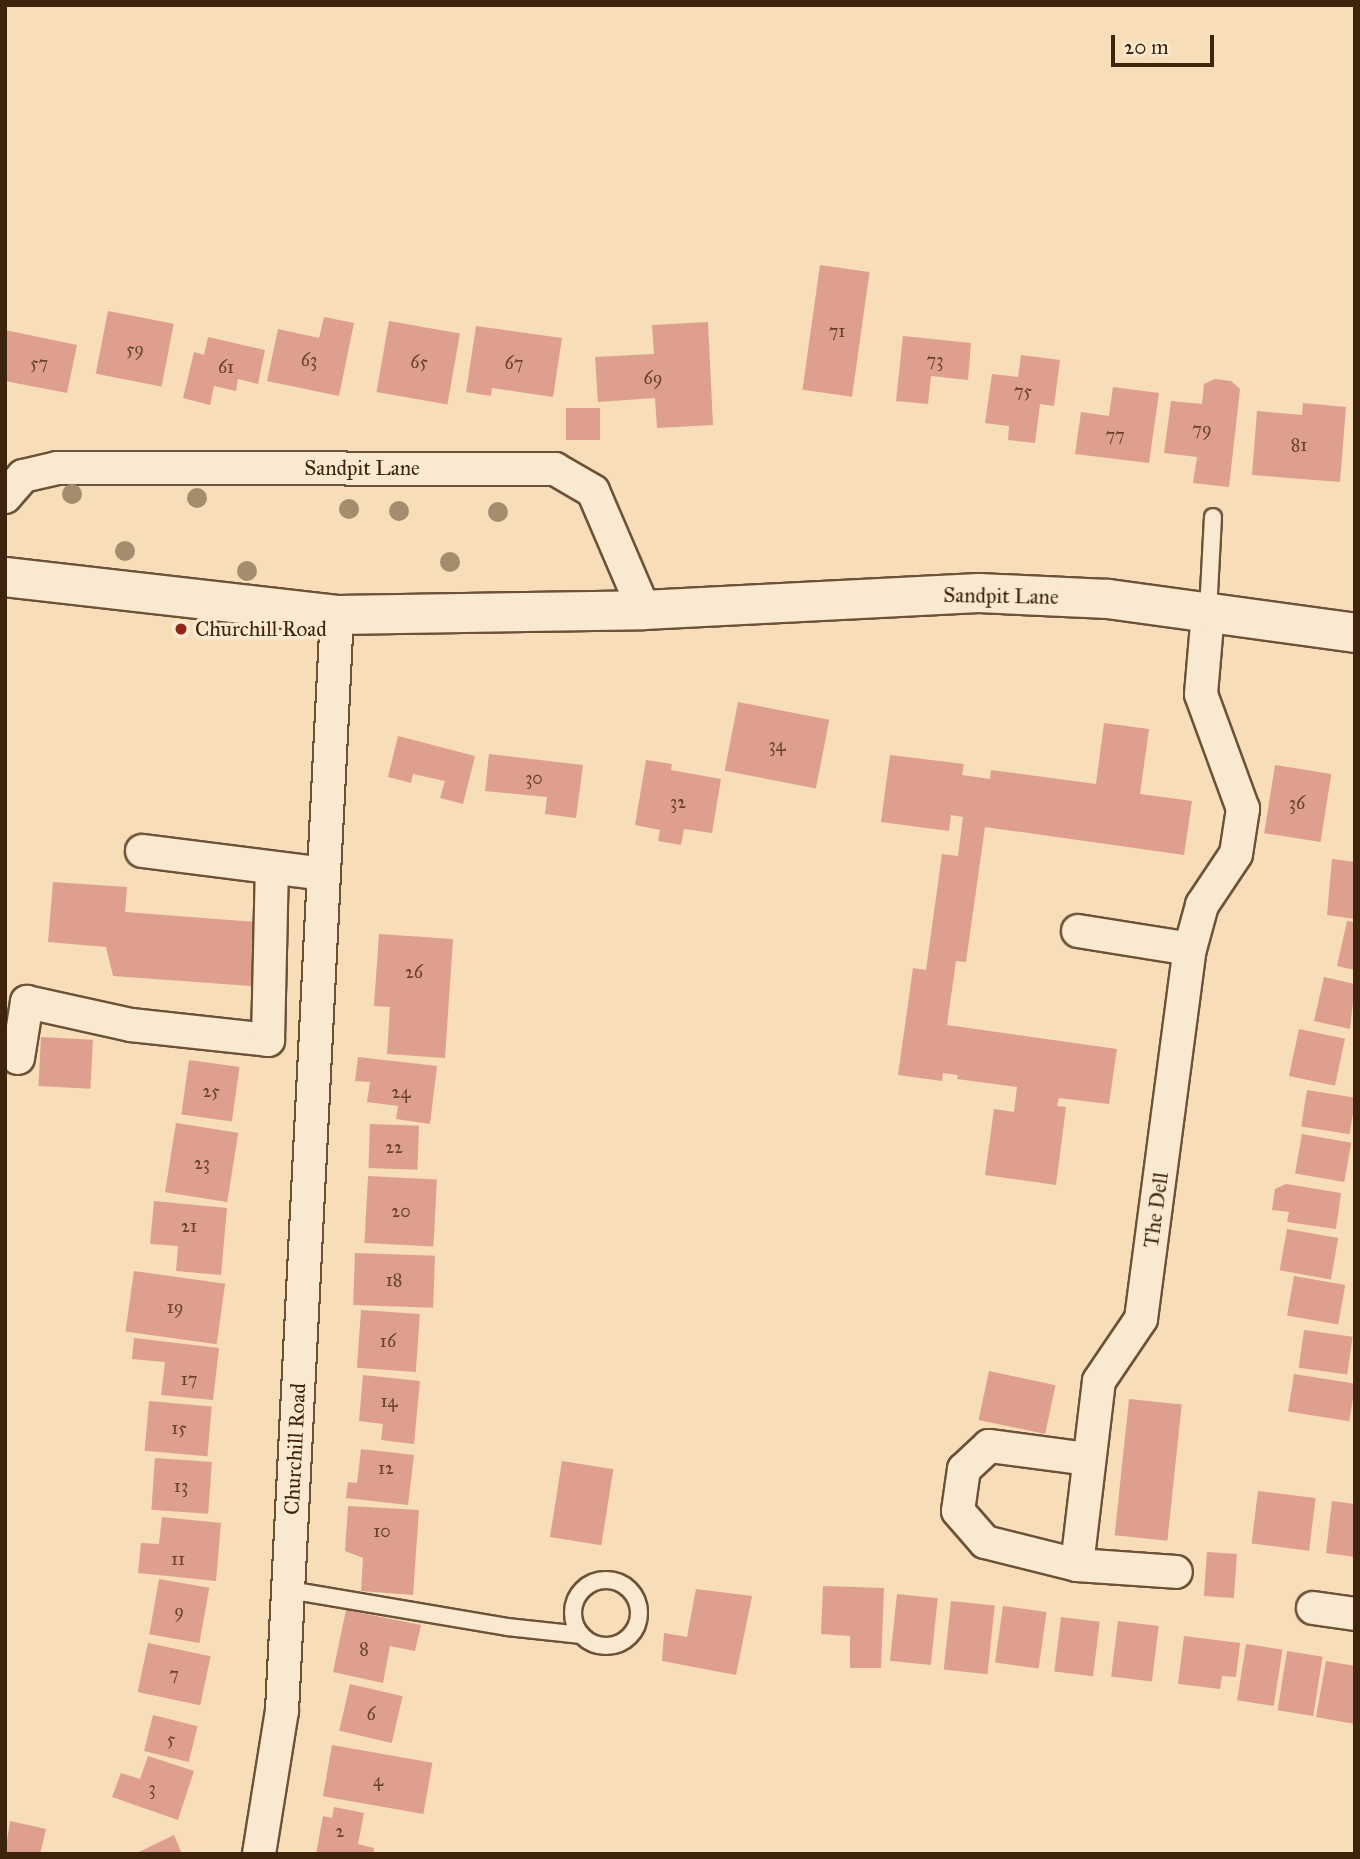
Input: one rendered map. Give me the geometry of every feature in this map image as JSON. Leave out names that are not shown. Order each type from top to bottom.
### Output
[{"type":"street","name":"Sandpit Lane","points":[[5,497],[23,476],[57,468],[555,469],[593,491],[645,610]]},
{"type":"street","name":"Sandpit Lane","points":[[5,577],[337,615],[645,610],[979,593],[1108,598],[1355,633]]},
{"type":"street","name":"The Dell","points":[[1077,1566],[1099,1381],[1141,1320],[1190,949],[1202,905],[1236,854],[1243,809],[1201,694],[1208,612]]},
{"type":"street","name":"Churchill Road","points":[[259,1854],[282,1711],[313,1042],[337,615]]},
{"type":"street","points":[[142,851],[324,874]]},
{"type":"street","points":[[268,1040],[272,868]]},
{"type":"street","points":[[1078,931],[1190,949]]},
{"type":"street","points":[[18,1058],[27,1002],[131,1025],[268,1040],[313,1042]]},
{"type":"street","points":[[1088,1459],[989,1446],[964,1469],[958,1511],[985,1542],[1077,1566],[1176,1572]]},
{"type":"street","points":[[1313,1608],[1355,1614]]},
{"type":"lane","points":[[1208,612],[1213,517]]},
{"type":"lane","points":[[289,1590],[507,1627],[582,1635],[589,1642],[610,1646],[628,1638],[639,1610],[631,1591],[611,1580],[589,1585],[580,1592],[573,1614],[582,1635]]},
{"type":"building","points":[[820,265],[870,272],[852,397],[802,390]]},
{"type":"building","points":[[108,311],[174,324],[162,387],[96,374]]},
{"type":"building","points":[[324,317],[354,323],[339,396],[267,381],[278,329],[319,338]]},
{"type":"building","points":[[389,321],[460,334],[447,404],[376,392]]},
{"type":"building","points":[[708,322],[713,425],[657,428],[655,398],[598,402],[595,357],[654,354],[652,325]]},
{"type":"building","points":[[476,326],[562,338],[553,397],[492,388],[491,396],[466,392]]},
{"type":"building","points":[[5,330],[77,345],[67,393],[5,381]]},
{"type":"building","points":[[903,336],[971,343],[968,380],[931,376],[928,404],[896,401]]},
{"type":"building","points":[[208,337],[265,350],[258,384],[238,379],[236,391],[214,386],[210,405],[183,398],[194,352],[204,355]]},
{"type":"building","points":[[1021,355],[1060,360],[1054,406],[1040,404],[1035,443],[1008,440],[1009,426],[985,423],[992,374],[1018,377]]},
{"type":"building","points":[[1215,379],[1231,381],[1240,389],[1229,487],[1193,483],[1197,457],[1164,453],[1171,401],[1202,404],[1204,384]]},
{"type":"building","points":[[1113,387],[1159,393],[1149,463],[1075,454],[1081,412],[1109,416]]},
{"type":"building","points":[[1303,403],[1346,407],[1340,482],[1252,475],[1257,411],[1302,415]]},
{"type":"building","points":[[566,408],[600,408],[600,440],[566,440]]},
{"type":"building","points":[[738,702],[829,720],[816,788],[725,771]]},
{"type":"building","points":[[1104,723],[1149,729],[1140,794],[1192,801],[1184,855],[985,827],[966,962],[956,961],[947,1025],[1117,1049],[1109,1104],[1059,1098],[1057,1106],[1066,1107],[1056,1185],[985,1175],[994,1109],[1014,1112],[1017,1087],[957,1079],[958,1075],[943,1073],[942,1081],[898,1075],[913,968],[926,970],[942,854],[958,856],[963,817],[951,815],[949,831],[881,822],[890,755],[964,764],[962,775],[990,779],[991,770],[1096,784]]},
{"type":"building","points":[[398,736],[475,756],[463,804],[440,798],[445,781],[413,774],[411,783],[388,777]]},
{"type":"building","points":[[489,754],[583,765],[576,818],[545,814],[547,797],[485,791]]},
{"type":"building","points":[[646,760],[672,764],[671,770],[721,779],[712,833],[684,829],[681,845],[658,841],[660,830],[635,825]]},
{"type":"building","points":[[1275,765],[1331,774],[1321,842],[1264,833]]},
{"type":"building","points":[[1332,859],[1355,862],[1355,919],[1327,915]]},
{"type":"building","points":[[53,882],[127,887],[125,912],[256,922],[251,986],[113,976],[106,947],[48,942]]},
{"type":"building","points":[[1347,921],[1355,922],[1355,970],[1337,966]]},
{"type":"building","points":[[379,934],[453,939],[445,1058],[387,1054],[390,1007],[374,1006]]},
{"type":"building","points":[[1324,977],[1355,984],[1350,1029],[1314,1021]]},
{"type":"building","points":[[1299,1029],[1345,1039],[1335,1086],[1289,1076]]},
{"type":"building","points":[[41,1037],[93,1040],[90,1089],[38,1086]]},
{"type":"building","points":[[358,1057],[437,1066],[430,1124],[396,1119],[398,1106],[367,1102],[370,1082],[355,1081]]},
{"type":"building","points":[[189,1060],[240,1067],[232,1122],[181,1114]]},
{"type":"building","points":[[1307,1090],[1355,1098],[1350,1134],[1301,1127]]},
{"type":"building","points":[[176,1123],[238,1133],[227,1202],[165,1192]]},
{"type":"building","points":[[370,1124],[419,1126],[417,1170],[368,1168]]},
{"type":"building","points":[[1302,1134],[1351,1143],[1344,1182],[1295,1173]]},
{"type":"building","points":[[368,1176],[437,1180],[433,1247],[364,1243]]},
{"type":"building","points":[[1286,1184],[1341,1193],[1336,1229],[1287,1222],[1289,1212],[1272,1210],[1275,1189]]},
{"type":"building","points":[[154,1201],[227,1208],[221,1275],[176,1271],[178,1246],[150,1244]]},
{"type":"building","points":[[1287,1229],[1338,1238],[1331,1279],[1280,1270]]},
{"type":"building","points":[[355,1253],[435,1256],[433,1308],[353,1305]]},
{"type":"building","points":[[134,1271],[225,1284],[217,1344],[126,1331]]},
{"type":"building","points":[[1294,1276],[1345,1285],[1338,1324],[1287,1315]]},
{"type":"building","points":[[361,1310],[420,1314],[416,1372],[357,1368]]},
{"type":"building","points":[[1304,1330],[1353,1337],[1347,1374],[1299,1368]]},
{"type":"building","points":[[134,1338],[219,1348],[213,1400],[161,1395],[165,1362],[132,1359]]},
{"type":"building","points":[[989,1371],[1056,1385],[1045,1434],[979,1420]]},
{"type":"building","points":[[1294,1374],[1355,1384],[1349,1421],[1288,1412]]},
{"type":"building","points":[[363,1375],[420,1381],[414,1444],[381,1440],[383,1424],[359,1421]]},
{"type":"building","points":[[1129,1399],[1182,1405],[1167,1541],[1115,1535]]},
{"type":"building","points":[[149,1401],[212,1406],[207,1456],[145,1451]]},
{"type":"building","points":[[361,1449],[414,1455],[408,1505],[346,1498],[348,1482],[357,1483]]},
{"type":"building","points":[[155,1458],[212,1462],[208,1514],[151,1510]]},
{"type":"building","points":[[562,1461],[613,1469],[601,1545],[550,1537]]},
{"type":"building","points":[[1258,1491],[1316,1498],[1309,1551],[1252,1544]]},
{"type":"building","points":[[1332,1501],[1355,1504],[1355,1557],[1326,1553]]},
{"type":"building","points":[[348,1506],[419,1510],[413,1595],[361,1591],[363,1558],[345,1551]]},
{"type":"building","points":[[162,1517],[221,1523],[216,1581],[138,1573],[141,1543],[159,1544]]},
{"type":"building","points":[[1207,1552],[1237,1554],[1234,1598],[1204,1596]]},
{"type":"building","points":[[159,1579],[209,1588],[200,1643],[149,1634]]},
{"type":"building","points":[[823,1586],[884,1588],[881,1668],[850,1668],[850,1636],[821,1634]]},
{"type":"building","points":[[696,1589],[752,1596],[736,1675],[662,1661],[664,1633],[687,1637]]},
{"type":"building","points":[[897,1594],[938,1598],[931,1665],[890,1661]]},
{"type":"building","points":[[951,1601],[995,1606],[988,1674],[944,1670]]},
{"type":"building","points":[[1003,1606],[1047,1612],[1039,1669],[995,1662]]},
{"type":"building","points":[[346,1610],[421,1625],[415,1651],[390,1646],[383,1683],[333,1672]]},
{"type":"building","points":[[1061,1617],[1100,1622],[1093,1676],[1054,1672]]},
{"type":"building","points":[[1118,1621],[1159,1626],[1152,1682],[1111,1677]]},
{"type":"building","points":[[1184,1636],[1240,1643],[1236,1677],[1222,1676],[1220,1689],[1178,1684]]},
{"type":"building","points":[[148,1643],[211,1656],[200,1705],[138,1692]]},
{"type":"building","points":[[1246,1644],[1283,1650],[1274,1706],[1237,1700]]},
{"type":"building","points":[[1287,1651],[1323,1657],[1313,1716],[1278,1710]]},
{"type":"building","points":[[1326,1661],[1355,1666],[1355,1724],[1316,1717]]},
{"type":"building","points":[[350,1684],[403,1696],[392,1743],[339,1731]]},
{"type":"building","points":[[153,1715],[198,1726],[189,1762],[144,1751]]},
{"type":"building","points":[[332,1745],[432,1763],[423,1814],[323,1796]]},
{"type":"building","points":[[148,1756],[194,1771],[178,1820],[112,1797],[121,1773],[140,1779]]},
{"type":"building","points":[[334,1807],[364,1813],[358,1844],[374,1848],[373,1854],[316,1854],[323,1816],[332,1818]]},
{"type":"building","points":[[10,1821],[46,1829],[40,1854],[5,1854]]},
{"type":"building","points":[[174,1835],[182,1854],[135,1854]]},
{"type":"place","name":"Churchill Road","points":[[181,629]]}]
